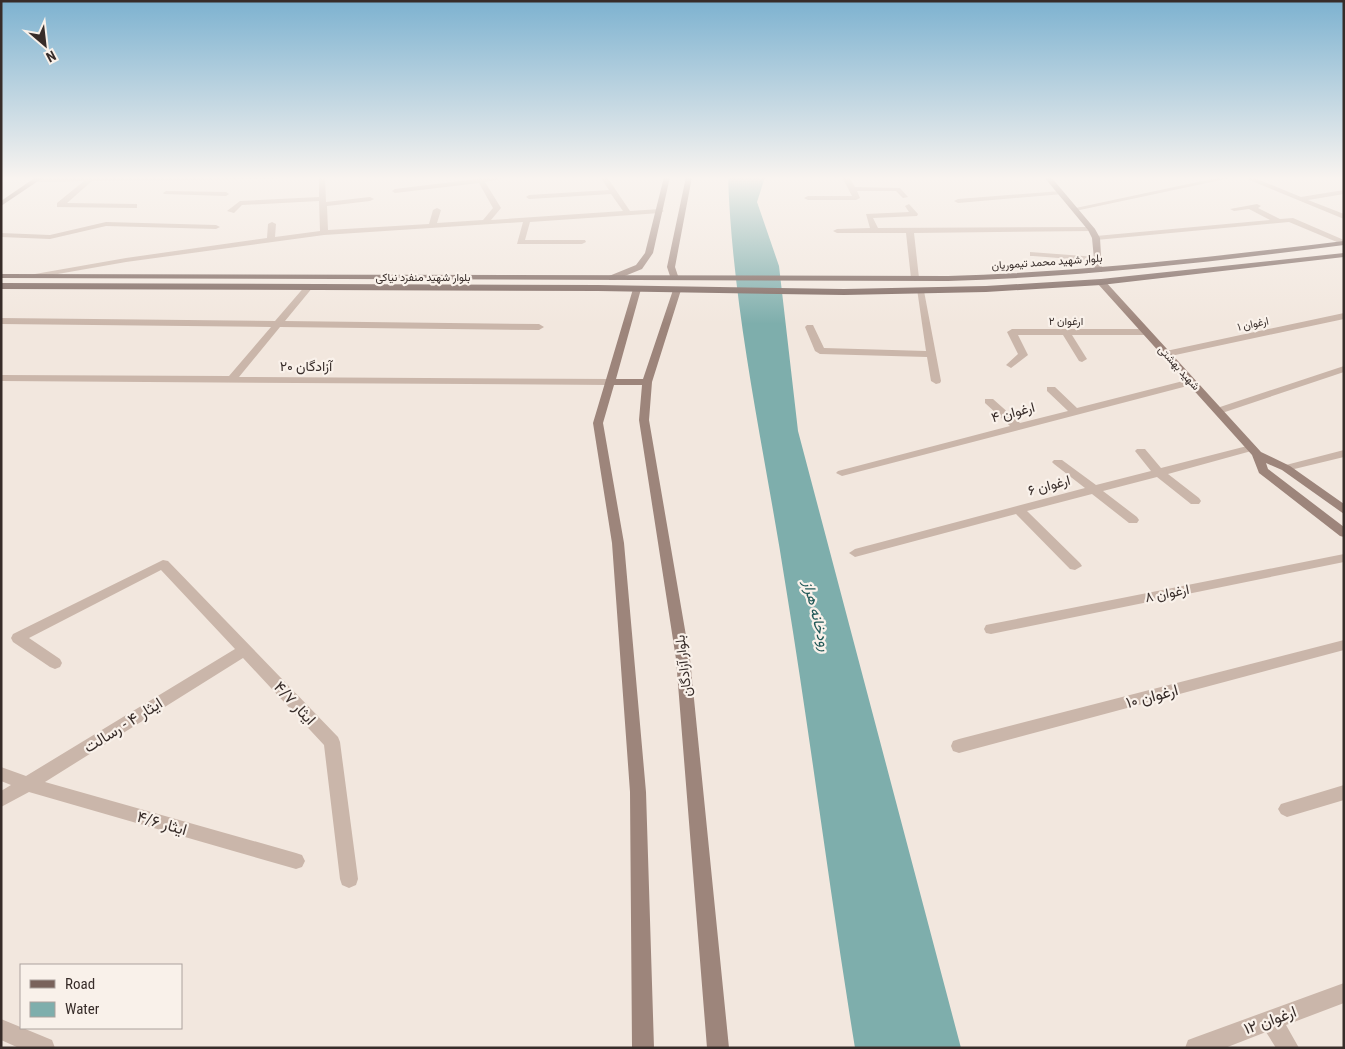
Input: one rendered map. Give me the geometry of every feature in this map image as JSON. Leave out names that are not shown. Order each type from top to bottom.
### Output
[{"type":"main road","name":"بلوار آزادگان","points":[[612,278],[639,267],[650,253],[656,226]]},
{"type":"main road","name":"بلوار آزادگان","points":[[674,226],[671,267],[675,283],[647,382],[644,420],[683,659],[718,1048]]},
{"type":"main road","points":[[1089,226],[1096,238],[1099,270]]},
{"type":"main road","name":"بلوار شهید محمد تیموریان","points":[[839,278],[940,278],[1099,270],[1343,243]]},
{"type":"main road","points":[[1310,247],[1309,250],[1312,253],[1326,257]]},
{"type":"main road","points":[[1272,252],[1284,255],[1290,261]]},
{"type":"main road","name":"بلوار شهید محمد تیموریان","points":[[844,292],[920,291],[1101,282],[1343,255]]},
{"type":"main road","name":"بلوار شهید منفرد نیاکی","points":[[1,276],[612,278],[844,292]]},
{"type":"main road","points":[[407,288],[417,284],[418,281],[412,277]]},
{"type":"main road","points":[[449,288],[444,284],[456,278]]},
{"type":"main road","name":"بلوار شهید منفرد نیاکی","points":[[1,286],[637,289],[675,283],[839,278]]},
{"type":"main road","points":[[915,278],[920,291]]},
{"type":"main road","points":[[940,278],[943,290]]},
{"type":"main road","name":"شهید بهشتی","points":[[1101,282],[1254,451],[1263,471],[1344,533]]},
{"type":"main road","points":[[637,289],[598,423],[618,543],[638,792],[643,1048]]},
{"type":"main road","points":[[610,382],[647,382]]},
{"type":"main road","name":"شهید بهشتی","points":[[1254,451],[1286,468],[1344,510]]},
{"type":"street","points":[[1,235],[50,237],[98,226]]},
{"type":"street","points":[[178,226],[216,227]]},
{"type":"street","points":[[271,240],[272,226]]},
{"type":"street","points":[[324,226],[324,234]]},
{"type":"street","points":[[35,276],[126,260],[271,240],[432,226]]},
{"type":"street","points":[[525,226],[520,242],[582,242]]},
{"type":"street","points":[[873,226],[875,230]]},
{"type":"street","points":[[1096,238],[1217,226]]},
{"type":"street","points":[[1306,226],[1343,243]]},
{"type":"street","points":[[837,231],[1091,229]]},
{"type":"street","points":[[910,230],[915,278]]},
{"type":"street","points":[[1033,254],[1097,259]]},
{"type":"street","points":[[231,380],[309,288]]},
{"type":"street","points":[[920,291],[936,381]]},
{"type":"street","name":"ارغوان ۱","points":[[1166,354],[1344,316]]},
{"type":"street","points":[[1,321],[539,327]]},
{"type":"street","points":[[810,327],[820,351],[931,354]]},
{"type":"street","name":"ارغوان ۲","points":[[1010,365],[1024,355],[1012,332],[1146,332]]},
{"type":"street","points":[[1066,332],[1082,359]]},
{"type":"street","points":[[1218,411],[1344,369]]},
{"type":"street","name":"آزادگان ۲۰","points":[[1,378],[610,382]]},
{"type":"street","name":"ارغوان ۴","points":[[842,473],[1074,411],[1192,382]]},
{"type":"street","points":[[1052,389],[1074,411]]},
{"type":"street","points":[[988,401],[1017,426]]},
{"type":"street","points":[[1141,451],[1158,472],[1195,501]]},
{"type":"street","name":"ارغوان ۶","points":[[855,553],[1158,472],[1254,451]]},
{"type":"street","points":[[1286,468],[1344,454]]},
{"type":"street","points":[[1058,462],[1133,520]]},
{"type":"street","points":[[1018,509],[1075,566]]},
{"type":"street","name":"ارغوان ۸","points":[[991,629],[1344,558]]},
{"type":"street","name":"ایثار ۴/۷","points":[[55,663],[18,638],[162,564],[332,742],[348,879]]},
{"type":"street","name":"ارغوان ۱۰","points":[[959,746],[1344,646]]},
{"type":"street","name":"ایثار ۴ - رسالت","points":[[1,800],[245,650]]},
{"type":"street","name":"ایثار ۴/۶","points":[[1,774],[27,784],[296,862]]},
{"type":"street","points":[[1287,809],[1344,792]]},
{"type":"street","name":"ارغوان ۱۲","points":[[1196,1048],[1344,993]]},
{"type":"street","points":[[1270,1020],[1288,1048]]},
{"type":"street","points":[[1,1029],[44,1048]]},
{"type":"water","name":"رودخانه هراز","points":[[731,226],[765,226],[779,266],[798,431],[961,1048],[855,1048],[795,645],[743,332]]}]
